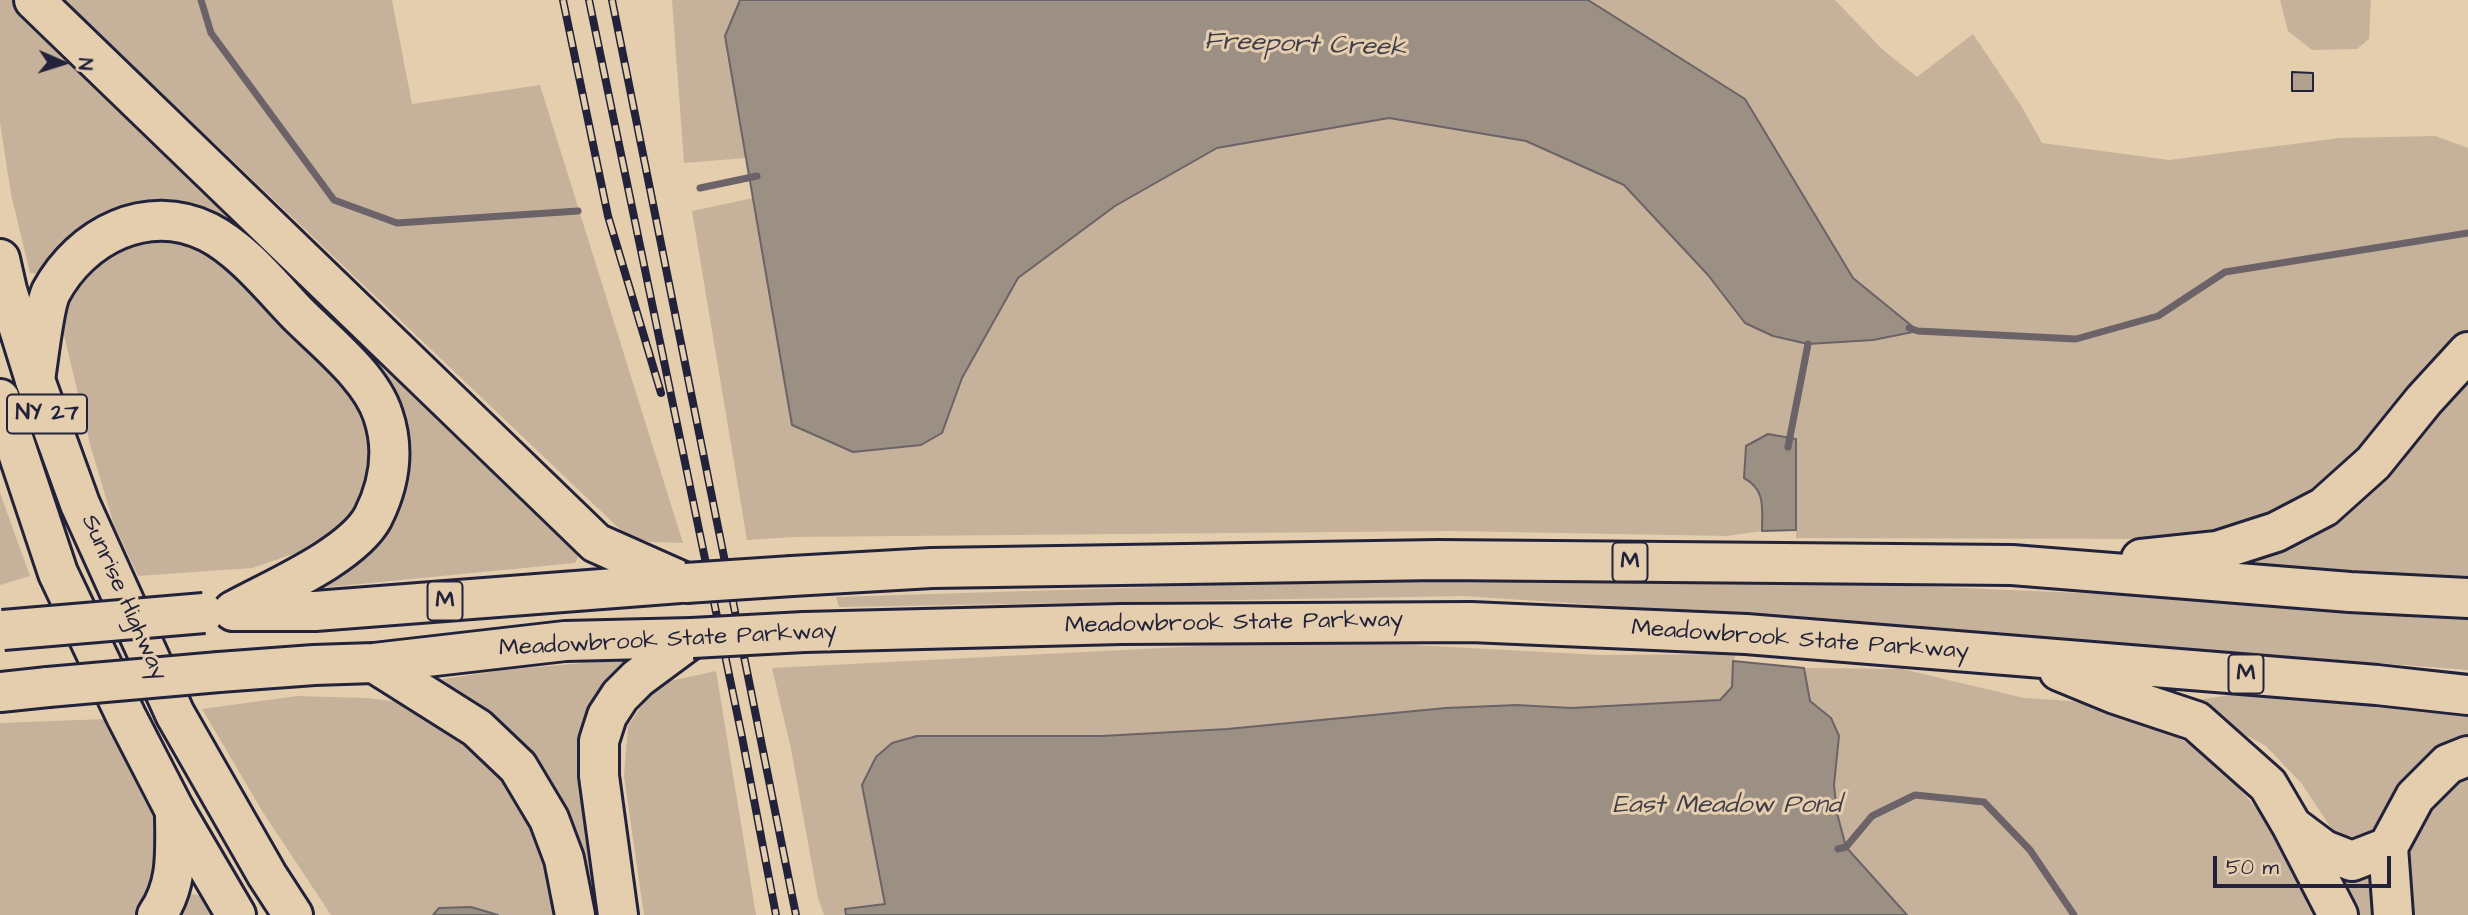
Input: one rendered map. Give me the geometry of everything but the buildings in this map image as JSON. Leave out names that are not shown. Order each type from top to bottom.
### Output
[{"type":"highway","points":[[34,0],[596,543],[686,583]]},
{"type":"highway","points":[[35,380],[50,293],[80,252],[103,236],[156,220],[188,225],[209,232],[235,250],[372,391],[383,414],[391,449],[387,484],[372,519],[340,553],[218,612]]},
{"type":"highway","name":"Sunrise Highway","points":[[0,259],[35,380],[80,503],[175,714],[267,875],[293,915]]},
{"type":"highway","points":[[2054,568],[2217,551],[2276,533],[2324,507],[2372,463],[2468,352]]},
{"type":"highway","name":"Sunrise Highway","points":[[0,399],[58,573],[126,716],[176,811],[236,915]]},
{"type":"highway","name":"M","points":[[2,630],[218,612],[315,611],[686,583],[932,568],[1437,560],[2012,565],[2337,592],[2468,598]]},
{"type":"highway","name":"Meadowbrook State Parkway","points":[[0,692],[314,665],[374,663],[565,641],[1121,624],[1471,622],[1746,634],[2377,685],[2468,695]]},
{"type":"highway","points":[[618,915],[599,776],[599,741],[607,716],[620,696],[638,678],[692,638]]},
{"type":"highway","points":[[2025,656],[2115,694],[2196,720],[2268,785],[2338,915]]},
{"type":"highway","points":[[374,663],[477,728],[518,767],[549,819],[564,859],[575,915]]},
{"type":"highway","points":[[2393,915],[2388,847],[2415,797],[2448,764],[2468,755]]},
{"type":"highway","points":[[157,915],[169,898],[176,863],[176,811]]},
{"type":"highway","points":[[2292,826],[2323,850],[2352,861],[2388,847]]},
{"type":"shaded area","points":[[0,0],[21,0],[581,551],[575,563],[289,591],[321,576],[405,437],[209,218],[48,274],[30,273],[11,194],[0,123]]},
{"type":"shaded area","points":[[64,0],[392,0],[412,104],[540,85],[683,543],[652,542],[628,537]]},
{"type":"shaded area","points":[[672,0],[740,0],[725,36],[746,158],[684,163]]},
{"type":"shaded area","points":[[1588,0],[1835,0],[1883,50],[1917,77],[1973,34],[2022,107],[2042,143],[2169,160],[2340,138],[2435,136],[2468,148],[2468,335],[2338,482],[2258,524],[2155,539],[1796,538],[1796,439],[1746,446],[1744,478],[1759,494],[1762,531],[1727,536],[1452,531],[794,537],[747,540],[692,211],[753,198],[792,425],[941,433],[962,378],[1018,278],[1115,206],[1216,143],[1389,118],[1526,141],[1624,185],[1708,275],[1745,323],[1873,340],[1917,331],[1853,278],[1745,99]]},
{"type":"shaded area","points":[[2280,0],[2371,0],[2369,39],[2357,49],[2312,50],[2288,31]]},
{"type":"shaded area","points":[[140,233],[218,249],[363,399],[381,445],[366,509],[303,560],[296,553],[252,568],[138,576],[114,525],[90,444],[60,318],[69,289],[91,260]]},
{"type":"shaded area","points":[[2468,367],[2468,579],[2216,560],[2312,533]]},
{"type":"shaded area","points":[[0,493],[30,576],[0,585]]},
{"type":"shaded area","points":[[1445,578],[1820,582],[2198,598],[2468,618],[2468,670],[1837,621],[1464,596],[839,607],[836,597]]},
{"type":"shaded area","points":[[1240,644],[1413,645],[1601,655],[1735,654],[1732,687],[1720,700],[1571,708],[1517,705],[1446,708],[1227,729],[1102,736],[862,785],[885,904],[845,909],[846,915],[824,915],[818,898],[791,749],[772,668]]},
{"type":"shaded area","points":[[652,657],[603,705],[607,915],[587,915],[581,873],[437,680],[504,670]]},
{"type":"shaded area","points":[[1804,668],[1902,669],[2024,698],[2101,703],[2159,729],[2194,746],[2226,773],[2280,836],[2321,915],[1907,915],[1846,847],[1837,813],[1834,785],[1839,736],[1831,718],[1810,701]]},
{"type":"shaded area","points":[[716,671],[756,915],[644,915],[624,776],[628,726],[656,684]]},
{"type":"shaded area","points":[[2237,694],[2468,712],[2468,741],[2386,828],[2351,848],[2335,834],[2302,784],[2266,746],[2184,702]]},
{"type":"shaded area","points":[[297,696],[367,698],[399,702],[458,727],[529,798],[563,915],[331,915],[264,814],[202,709]]},
{"type":"shaded area","points":[[106,719],[163,832],[169,857],[143,915],[0,915],[0,723]]},
{"type":"shaded area","points":[[2468,769],[2468,915],[2402,915],[2404,846],[2439,786]]},
{"type":"shaded area","points":[[2379,863],[2379,915],[2354,915],[2329,866]]},
{"type":"shaded area","points":[[189,893],[201,896],[214,915],[175,915]]},
{"type":"water","points":[[740,0],[1588,0],[1745,99],[1853,278],[1918,331],[1873,340],[1808,344],[1773,336],[1745,323],[1708,275],[1624,185],[1526,141],[1389,118],[1217,148],[1115,206],[1018,278],[962,378],[942,433],[921,445],[853,452],[792,425],[725,36]]},
{"type":"water","points":[[1768,434],[1796,439],[1796,530],[1762,531],[1759,494],[1744,478],[1746,446]]},
{"type":"water","name":"East Meadow Pond","points":[[1733,661],[1804,668],[1810,701],[1831,718],[1839,736],[1834,785],[1837,813],[1846,847],[1907,915],[846,915],[845,909],[885,904],[862,785],[876,757],[892,743],[917,736],[1102,736],[1227,729],[1446,708],[1517,705],[1571,708],[1720,700],[1732,687]]},
{"type":"water","points":[[471,907],[498,915],[433,915],[439,908]]},
{"type":"waterway","name":"Freeport Creek","points":[[201,0],[211,33],[334,200],[397,223],[578,211]]},
{"type":"waterway","name":"Freeport Creek","points":[[700,188],[757,176]]},
{"type":"waterway","points":[[1909,328],[1918,331],[2076,339],[2158,316],[2225,272],[2468,233]]},
{"type":"waterway","points":[[1788,447],[1808,344]]},
{"type":"waterway","points":[[1838,849],[1846,847],[1872,816],[1915,795],[1984,802],[2030,850],[2074,915]]},
{"type":"railway","points":[[563,0],[608,216],[661,393]]},
{"type":"railway","points":[[589,0],[742,737],[776,915]]},
{"type":"railway","points":[[612,0],[796,915]]}]
